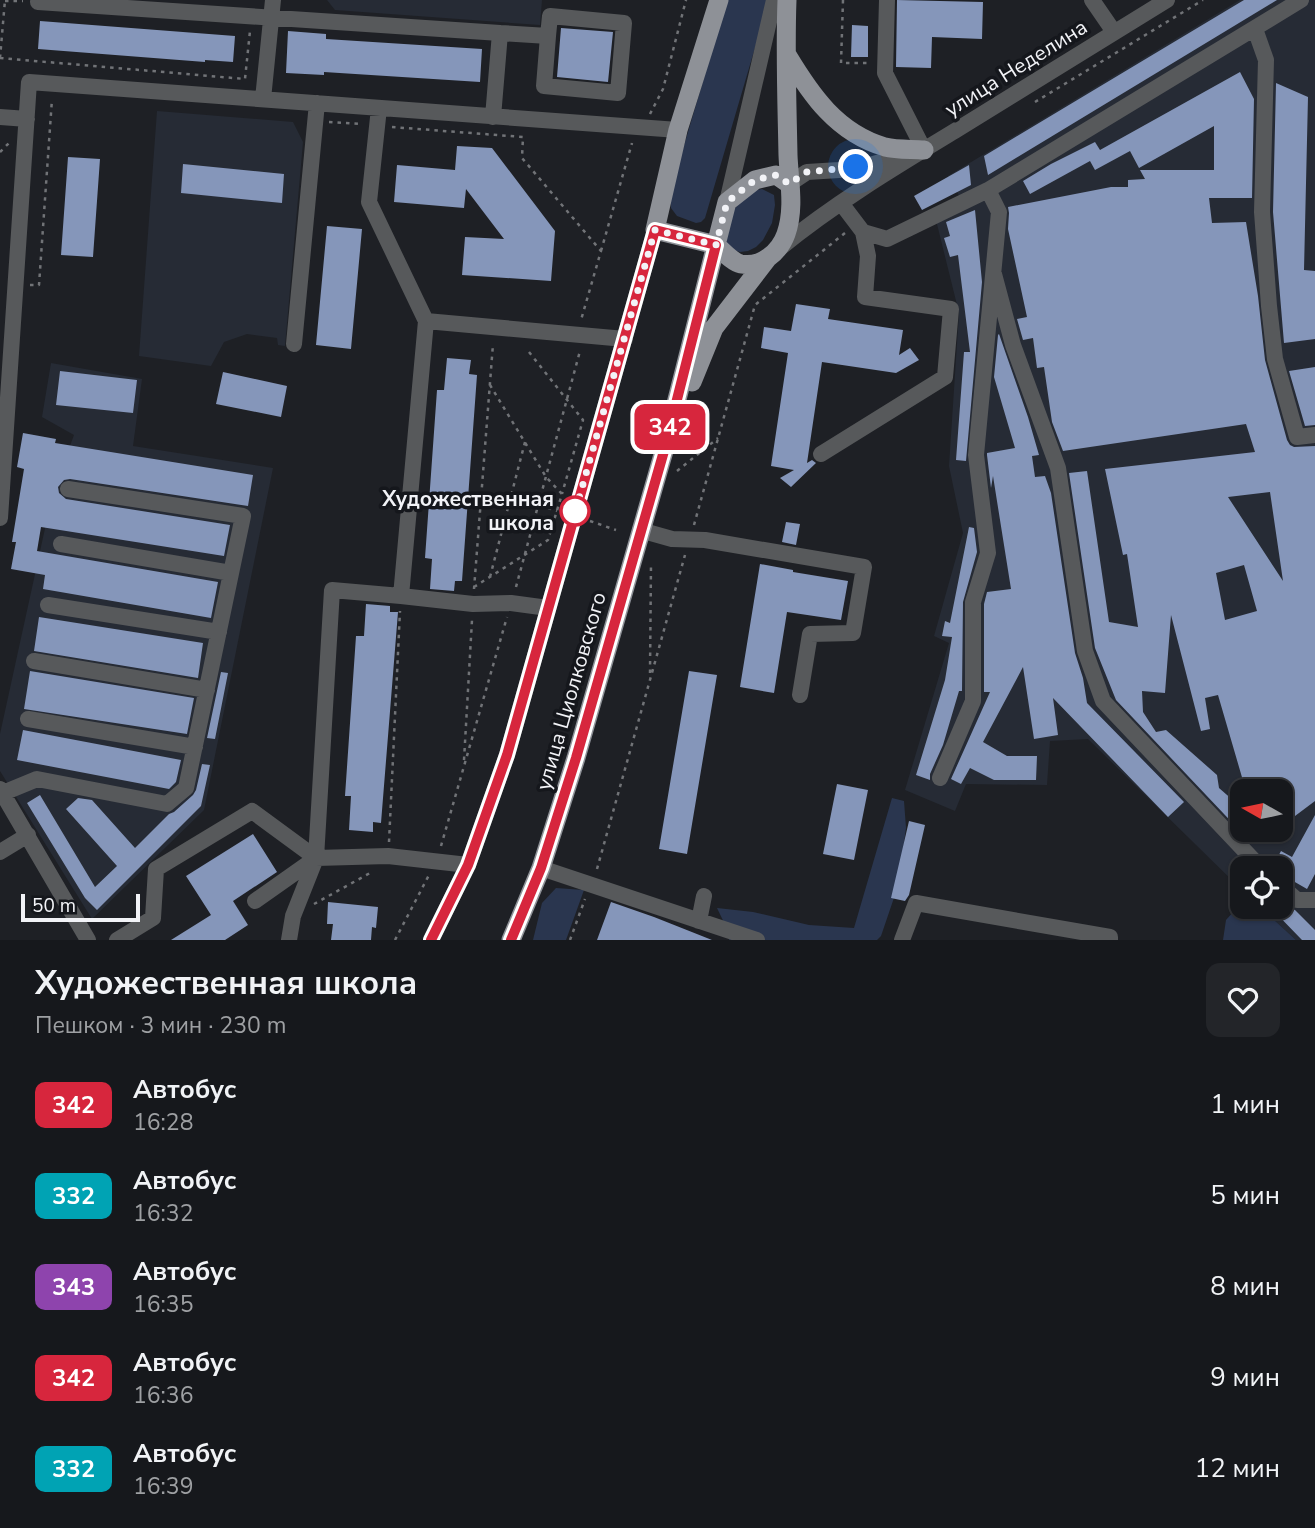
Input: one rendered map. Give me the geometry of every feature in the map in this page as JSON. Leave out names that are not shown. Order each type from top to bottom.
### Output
[{"type":"main road","points":[[719,0],[678,131],[655,230],[716,245],[740,264],[752,264],[773,254],[786,234],[792,207],[785,52],[787,0]]},
{"type":"main road","points":[[785,52],[818,102],[845,128],[888,148],[923,150]]},
{"type":"main road","points":[[716,245],[727,202],[755,180],[776,175],[789,184]]},
{"type":"main road","name":"улица Циолковского","points":[[511,940],[541,868],[576,758],[664,451],[716,245]]},
{"type":"main road","name":"улица Циолковского","points":[[664,451],[714,328],[773,254]]},
{"type":"street","points":[[263,99],[272,0]]},
{"type":"street","points":[[727,202],[774,0]]},
{"type":"street","points":[[887,0],[885,73],[923,150]]},
{"type":"street","points":[[1092,0],[1114,32]]},
{"type":"street","name":"улица Неделина","points":[[773,254],[809,225],[923,150],[1167,0]]},
{"type":"street","points":[[863,232],[887,239],[988,190],[1301,0]]},
{"type":"street","points":[[38,2],[175,6],[271,18],[548,36]]},
{"type":"street","points":[[550,16],[624,23],[618,93],[544,86],[548,36],[550,16]]},
{"type":"street","points":[[1255,29],[1266,60],[1262,212],[1275,359],[1297,437],[1315,435]]},
{"type":"street","points":[[493,117],[500,33]]},
{"type":"street","points":[[0,518],[29,82],[678,131]]},
{"type":"street","points":[[294,344],[317,103]]},
{"type":"street","points":[[379,108],[369,201],[426,321],[401,596]]},
{"type":"street","points":[[0,117],[27,118]]},
{"type":"street","name":"улица Неделина","points":[[789,184],[807,172],[870,165],[923,150]]},
{"type":"street","points":[[940,778],[973,701],[973,602],[988,553],[976,454],[999,212],[988,190]]},
{"type":"street","points":[[821,454],[945,377],[951,309],[865,297],[868,256],[863,232],[841,203]]},
{"type":"street","points":[[431,940],[468,865],[507,755],[655,230]]},
{"type":"street","points":[[994,274],[1013,345],[1058,468],[1085,651],[1103,701],[1250,856]]},
{"type":"street","points":[[426,321],[625,339]]},
{"type":"street","points":[[68,489],[243,516],[186,788],[167,804],[37,779],[1,791],[88,940]]},
{"type":"street","points":[[640,530],[672,539],[705,540],[864,567],[853,632],[810,634],[800,695]]},
{"type":"street","points":[[61,544],[231,573]]},
{"type":"street","points":[[289,940],[293,916],[316,858],[332,590],[401,596],[474,595],[548,608]]},
{"type":"street","points":[[48,605],[219,632]]},
{"type":"street","points":[[34,661],[207,690]]},
{"type":"street","points":[[28,719],[195,747]]},
{"type":"street","points":[[117,940],[152,918],[156,869],[252,811],[316,858]]},
{"type":"street","points":[[0,852],[28,835]]},
{"type":"street","points":[[255,901],[316,858],[388,856],[468,865]]},
{"type":"street","points":[[541,868],[757,940]]},
{"type":"street","points":[[699,921],[704,896]]},
{"type":"street","points":[[1293,896],[1297,900],[1315,900]]},
{"type":"street","points":[[902,940],[916,903],[1110,937],[1110,940]]},
{"type":"path","points":[[5,0],[0,58],[245,79],[251,16]]},
{"type":"path","points":[[843,0],[841,62],[886,63]]},
{"type":"path","points":[[1028,106],[1203,0]]},
{"type":"path","points":[[15,284],[39,285],[52,97]]},
{"type":"path","points":[[315,121],[523,137],[522,158],[601,251]]},
{"type":"path","points":[[395,940],[436,862],[539,505],[581,349],[579,326],[636,127]]},
{"type":"path","points":[[0,152],[9,143]]},
{"type":"path","points":[[463,766],[494,327]]},
{"type":"path","points":[[474,595],[490,577],[548,540],[583,420],[529,352]]},
{"type":"path","points":[[490,384],[546,477],[562,494]]},
{"type":"path","points":[[490,577],[526,442]]},
{"type":"path","points":[[539,505],[557,511]]},
{"type":"path","points":[[293,916],[388,862],[401,596]]},
{"type":"path","points":[[570,940],[585,899]]},
{"type":"shaded area","points":[[327,0],[542,0],[540,25],[335,10]]},
{"type":"shaded area","points":[[727,0],[769,0],[705,218],[696,223],[677,216],[671,208],[670,193]]},
{"type":"shaded area","points":[[1240,0],[1315,0],[1315,940],[1296,940],[1273,919],[1293,919],[1293,856],[1230,856],[1230,878],[1088,739],[1050,741],[1047,785],[966,784],[955,811],[905,790],[949,643],[934,636],[963,533],[949,466],[959,313],[936,220],[966,208],[948,176]]},
{"type":"shaded area","points":[[157,111],[293,122],[303,142],[285,346],[278,345],[277,338],[247,334],[224,342],[211,366],[139,356]]},
{"type":"shaded area","points":[[762,189],[774,195],[772,223],[756,247],[748,251],[733,250],[726,240],[729,215],[749,192]]},
{"type":"shaded area","points":[[51,363],[142,379],[133,446],[273,468],[204,810],[92,919],[0,771],[0,734],[53,492],[74,435],[42,417]]},
{"type":"shaded area","points":[[892,798],[904,801],[906,828],[898,886],[881,936],[877,940],[729,940],[730,935],[717,908],[753,912],[809,925],[854,928]]},
{"type":"shaded area","points":[[556,888],[584,890],[566,940],[533,940],[542,903]]},
{"type":"shaded area","points":[[1230,916],[1230,919],[1273,919],[1296,940],[1223,940],[1226,920]]},
{"type":"building","points":[[897,0],[983,2],[982,39],[932,37],[931,68],[896,67]]},
{"type":"building","points":[[1244,0],[1277,0],[988,175],[984,156]]},
{"type":"building","points":[[40,21],[235,36],[233,62],[38,49]]},
{"type":"building","points":[[852,25],[868,26],[868,57],[851,57]]},
{"type":"building","points":[[561,28],[613,32],[608,82],[557,77]]},
{"type":"building","points":[[288,31],[326,34],[326,39],[482,49],[480,82],[324,72],[324,75],[286,73]]},
{"type":"building","points":[[1240,72],[1254,99],[1252,198],[1209,198],[1212,223],[1246,222],[1265,360],[1287,440],[1294,447],[1315,446],[1315,801],[1293,818],[1293,779],[1242,779],[1218,695],[1205,698],[1210,729],[1201,731],[1171,615],[1165,693],[1142,691],[1143,712],[1156,732],[1166,730],[1217,775],[1219,788],[1230,798],[1230,820],[1116,700],[1095,648],[1069,473],[1087,471],[1109,622],[1138,627],[1127,554],[1123,555],[1105,469],[1255,452],[1246,424],[1063,451],[1052,422],[1044,367],[1037,368],[1033,338],[1023,340],[1017,319],[1027,317],[1008,229],[1008,207],[1111,187],[1128,187],[1128,180],[1145,179],[1140,170],[1214,170],[1214,126],[1139,168],[1130,151],[1095,170],[1090,161],[1030,194],[1023,181],[1095,142],[1100,150]],"holes":[[[1270,492],[1283,581],[1228,497]],[[1244,565],[1257,611],[1225,620],[1216,573]]]},
{"type":"building","points":[[1276,83],[1308,97],[1304,270],[1315,271],[1315,339],[1284,343],[1273,212]]},
{"type":"building","points":[[457,146],[492,148],[555,231],[551,281],[462,275],[465,237],[504,239],[466,189],[464,208],[394,202],[397,165],[455,170]]},
{"type":"building","points":[[68,157],[100,159],[93,257],[61,255]]},
{"type":"building","points":[[183,164],[284,174],[282,203],[181,193]]},
{"type":"building","points":[[969,165],[971,185],[922,210],[914,196]]},
{"type":"building","points":[[975,210],[982,282],[966,461],[956,460],[964,352],[970,352],[958,255],[950,257],[944,238],[950,236],[946,222]]},
{"type":"building","points":[[327,226],[362,229],[351,349],[316,345]]},
{"type":"building","points":[[796,304],[830,309],[828,319],[903,330],[899,355],[910,348],[919,360],[896,373],[822,362],[807,463],[812,460],[816,463],[791,487],[780,478],[794,470],[771,466],[788,353],[761,348],[764,327],[791,331]]},
{"type":"building","points":[[999,334],[1039,455],[1032,456],[1035,477],[1045,476],[1051,493],[1075,653],[1087,703],[1184,802],[1168,817],[1053,698],[1058,735],[1034,739],[1023,667],[983,742],[1007,756],[1037,756],[1036,780],[994,780],[970,768],[961,784],[951,779],[990,692],[984,692],[984,604],[987,592],[1011,589],[993,476],[991,488],[987,455],[1015,448],[994,377]]},
{"type":"building","points":[[447,358],[471,360],[469,374],[477,375],[462,581],[455,581],[454,591],[430,589],[432,559],[425,558],[437,390],[444,390]]},
{"type":"building","points":[[1315,367],[1315,425],[1305,426],[1289,371]]},
{"type":"building","points":[[60,371],[137,380],[133,413],[56,405]]},
{"type":"building","points":[[223,372],[287,386],[281,417],[216,404]]},
{"type":"building","points":[[23,433],[56,439],[55,443],[253,475],[248,506],[70,479],[64,480],[58,487],[59,493],[66,499],[230,525],[224,556],[41,527],[37,551],[218,582],[211,618],[43,589],[45,575],[11,569],[16,542],[12,542],[24,469],[17,467]]},
{"type":"building","points":[[786,522],[800,524],[796,545],[782,542]]},
{"type":"building","points":[[969,527],[974,528],[977,552],[963,602],[962,691],[959,691],[930,780],[916,775],[945,680],[952,637],[942,636],[945,621],[950,623]]},
{"type":"building","points":[[760,564],[848,581],[841,620],[787,612],[774,693],[740,687]]},
{"type":"building","points":[[366,604],[390,606],[390,612],[398,612],[381,823],[373,822],[373,832],[349,830],[351,796],[345,796],[356,636],[364,636]]},
{"type":"building","points":[[39,617],[203,643],[198,678],[34,651]]},
{"type":"building","points":[[30,671],[194,698],[187,734],[24,709]]},
{"type":"building","points":[[689,671],[717,675],[687,854],[659,849]]},
{"type":"building","points":[[221,672],[228,673],[215,739],[207,738]]},
{"type":"building","points":[[23,730],[181,760],[176,782],[169,789],[17,760]]},
{"type":"building","points":[[202,764],[210,765],[201,806],[97,910],[85,898],[27,803],[40,795],[95,887],[117,866],[66,809],[78,798],[92,800],[135,848],[169,814],[193,795]]},
{"type":"building","points":[[837,784],[868,790],[854,860],[823,854]]},
{"type":"building","points":[[1315,815],[1315,874],[1307,889],[1293,881],[1293,856]]},
{"type":"building","points":[[909,821],[925,825],[909,895],[905,901],[891,898]]},
{"type":"building","points":[[253,834],[277,872],[233,901],[248,925],[225,940],[171,940],[211,915],[186,876]]},
{"type":"building","points":[[328,902],[378,907],[376,928],[372,927],[371,940],[331,940],[333,924],[327,924]]},
{"type":"building","points":[[611,902],[654,917],[712,940],[597,940]]},
{"type":"building","points":[[1293,909],[1315,930],[1315,940],[1302,940],[1282,919],[1293,919]]},
{"type":"bus line","name":"342","points":[[431,940],[468,865],[507,755],[655,230],[716,245],[664,451],[576,758],[541,868],[511,940]]},
{"type":"place","name":"Художественная школа","points":[[575,511]]},
{"type":"route","points":[[575,511],[574,516],[655,230],[716,245],[727,202],[755,180],[776,175],[789,184],[807,172],[856,167]]}]
